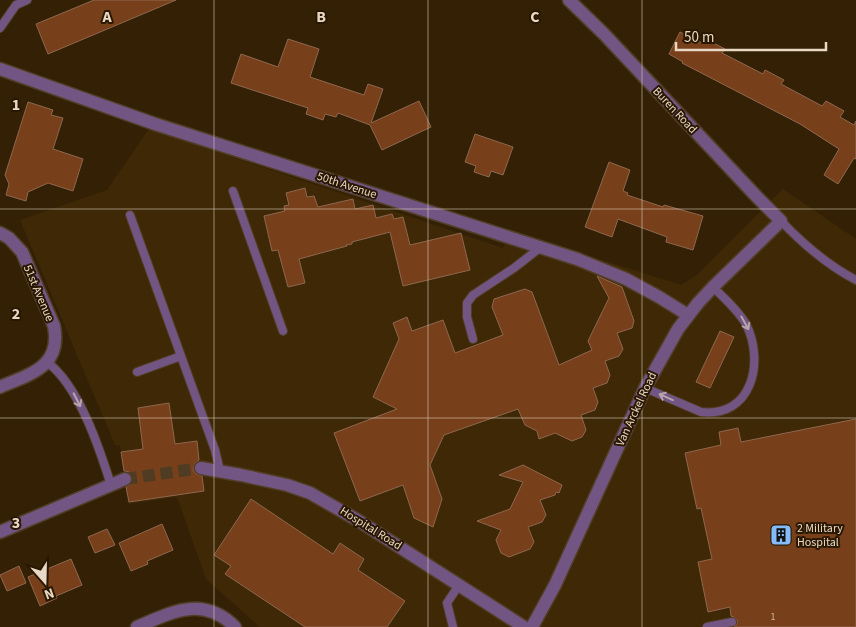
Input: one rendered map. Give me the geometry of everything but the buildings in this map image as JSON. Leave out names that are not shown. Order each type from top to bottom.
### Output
[{"type":"street","name":"Buren Road","points":[[569,0],[604,34],[781,220]]},
{"type":"street","name":"50th Avenue","points":[[0,69],[155,124],[577,259],[626,279],[688,315]]},
{"type":"street","name":"Van Arckel Road","points":[[532,627],[555,585],[645,388],[669,344],[688,315],[713,287],[781,220]]},
{"type":"street","name":"51st Avenue","points":[[0,233],[9,238],[22,252],[54,326],[55,344],[47,362]]},
{"type":"street","points":[[0,387],[37,371],[47,362]]},
{"type":"street","name":"Hospital Road","points":[[201,468],[287,485],[310,493],[353,516],[524,627]]},
{"type":"street","points":[[0,532],[125,479]]},
{"type":"street","points":[[137,627],[174,611],[184,609],[205,609],[232,623]]},
{"type":"lane","points":[[0,28],[15,2],[27,0]]},
{"type":"lane","points":[[233,191],[284,331]]},
{"type":"lane","points":[[130,215],[215,450],[220,472]]},
{"type":"lane","points":[[781,220],[816,254],[854,279],[856,269]]},
{"type":"lane","points":[[473,339],[467,317],[467,303],[473,295],[514,268],[541,247]]},
{"type":"lane","points":[[645,388],[701,412],[709,413],[717,412],[732,405],[748,388],[755,367],[754,350],[750,334],[738,313],[713,287]]},
{"type":"lane","points":[[137,372],[181,356]]},
{"type":"lane","points":[[47,362],[68,383],[79,403],[98,445],[111,485]]},
{"type":"lane","points":[[453,627],[447,603],[459,585]]},
{"type":"lane","points":[[706,627],[732,622]]},
{"type":"shaded area","points":[[149,129],[503,248],[510,231],[681,285],[698,274],[783,189],[856,239],[856,627],[260,627],[206,579],[177,497],[128,504],[120,445],[115,445],[20,220],[107,190]]},
{"type":"tunnel","points":[[125,479],[201,468]]},
{"type":"place","name":"2 Military Hospital","points":[[781,535]]}]
